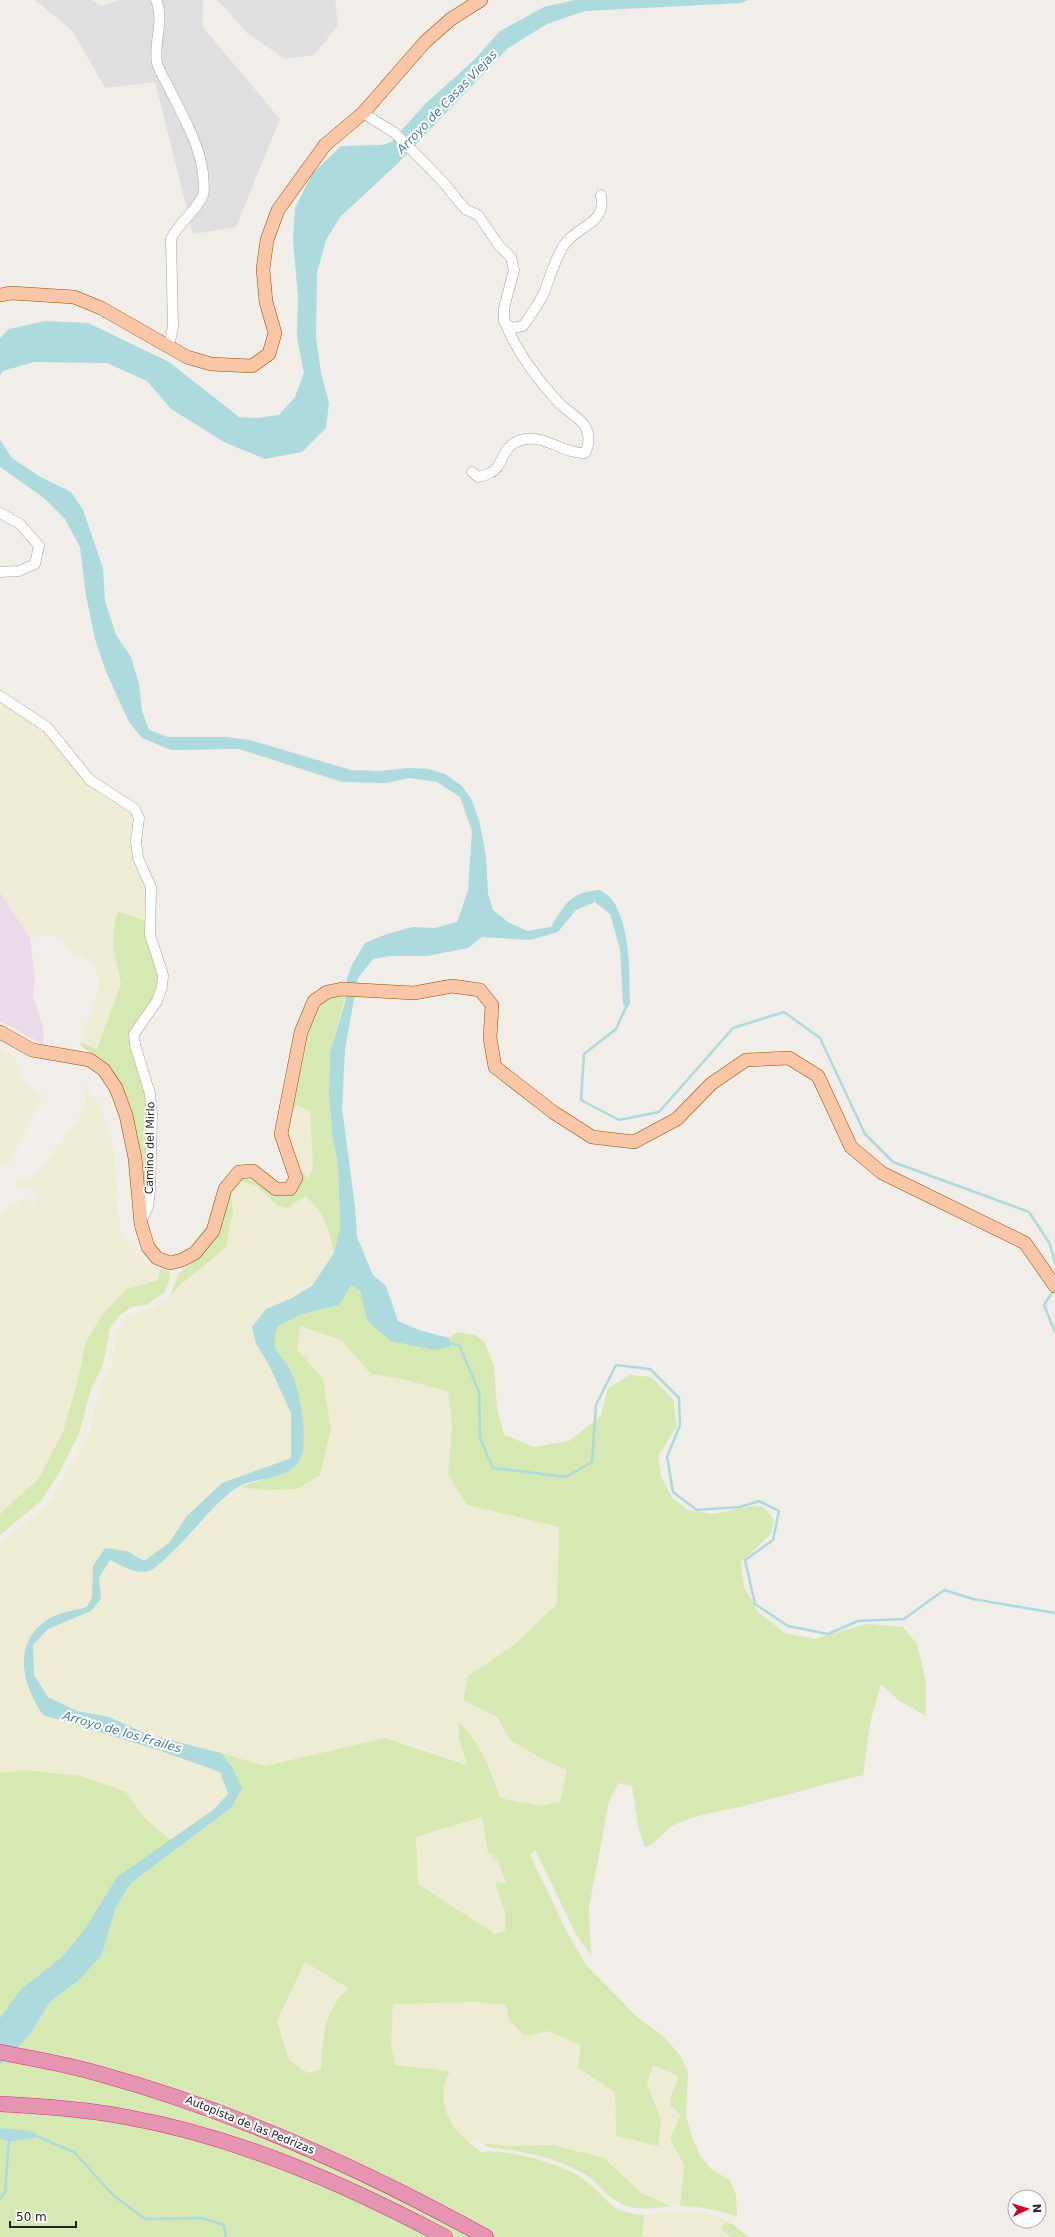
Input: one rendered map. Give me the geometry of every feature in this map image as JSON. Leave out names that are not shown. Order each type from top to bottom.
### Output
[{"type":"highway","name":"Autopista de las Pedrizas","points":[[0,2052],[56,2063],[185,2099],[269,2131],[368,2176],[486,2237]]},
{"type":"highway","name":"Autopista de las Pedrizas","points":[[0,2104],[84,2110],[127,2117],[208,2137],[302,2170],[405,2216],[445,2237]]},
{"type":"main road","points":[[0,295],[11,293],[74,297],[101,308],[187,357],[211,364],[252,366],[269,354],[275,333],[266,302],[263,269],[267,240],[278,210],[325,145],[363,114],[425,42],[451,19],[481,0]]},
{"type":"main road","points":[[0,1032],[32,1050],[90,1060],[104,1070],[116,1088],[126,1115],[135,1158],[141,1224],[148,1247],[157,1258],[170,1263],[182,1260],[195,1253],[213,1231],[225,1190],[239,1172],[253,1171],[276,1189],[290,1189],[296,1178],[281,1134],[301,1032],[314,1001],[327,992],[342,989],[414,993],[452,986],[480,990],[492,1005],[490,1038],[495,1067],[553,1112],[592,1137],[634,1142],[677,1119],[711,1084],[746,1060],[789,1058],[818,1076],[851,1147],[882,1173],[1025,1243],[1055,1285]]},
{"type":"street","points":[[156,0],[160,29],[157,40],[157,63],[196,143],[201,158],[204,182],[204,192],[198,206],[175,229],[171,239],[173,326],[169,348]]},
{"type":"street","points":[[363,114],[396,133],[420,157],[465,209],[478,215],[500,247],[511,257],[514,270],[504,308],[504,322],[511,339],[560,403],[585,426],[589,445],[585,453],[574,453],[538,439],[525,439],[510,445],[492,473],[478,477],[472,472]]},
{"type":"street","points":[[504,322],[512,328],[523,326],[543,295],[565,244],[600,214],[603,205],[601,195]]},
{"type":"street","points":[[0,513],[20,524],[39,546],[35,564],[19,571],[0,572]]},
{"type":"street","name":"Camino del Mirlo","points":[[0,696],[47,727],[90,780],[135,809],[139,818],[136,841],[138,858],[151,887],[150,935],[163,975],[162,987],[157,1001],[134,1034],[135,1045],[150,1094],[152,1115],[150,1190],[148,1207],[141,1224]]},
{"type":"shaded area","points":[[35,0],[92,0],[102,6],[119,0],[203,0],[202,26],[280,119],[236,227],[193,234],[155,82],[105,88],[72,30]]},
{"type":"shaded area","points":[[218,0],[335,0],[338,25],[314,55],[285,59],[247,33]]},
{"type":"shaded area","points":[[0,705],[10,707],[33,722],[50,737],[87,782],[133,813],[134,823],[131,847],[135,863],[146,885],[146,921],[113,946],[121,984],[97,1049],[80,1042],[96,998],[99,979],[94,965],[69,949],[64,939],[54,935],[30,937],[0,892]]},
{"type":"shaded area","points":[[0,892],[30,937],[35,980],[33,996],[43,1026],[44,1045],[0,1021]]},
{"type":"shaded area","points":[[0,1047],[15,1058],[23,1081],[43,1096],[10,1163],[0,1166]]},
{"type":"shaded area","points":[[83,1085],[96,1100],[112,1137],[120,1229],[130,1247],[146,1262],[161,1268],[158,1280],[127,1289],[86,1341],[77,1383],[63,1432],[39,1478],[0,1514],[0,1214],[5,1208],[25,1198],[34,1203],[38,1195],[32,1188],[15,1184],[37,1173],[77,1122],[85,1100]]},
{"type":"shaded area","points":[[298,1105],[310,1112],[313,1168],[307,1179],[294,1162],[287,1132],[290,1112]]},
{"type":"shaded area","points":[[241,1181],[257,1186],[276,1205],[305,1196],[319,1208],[329,1229],[334,1253],[312,1286],[292,1298],[266,1309],[256,1344],[268,1363],[291,1413],[291,1458],[270,1464],[187,1516],[169,1543],[144,1561],[127,1551],[93,1566],[92,1597],[87,1607],[52,1617],[34,1632],[23,1675],[43,1715],[158,1750],[220,1772],[228,1794],[213,1810],[171,1840],[146,1820],[126,1792],[81,1776],[25,1770],[0,1773],[0,1543],[43,1508],[52,1497],[75,1459],[89,1432],[97,1398],[111,1364],[116,1334],[123,1320],[133,1313],[166,1302],[233,1211],[231,1193]]},
{"type":"shaded area","points":[[299,1326],[341,1340],[371,1374],[403,1379],[448,1392],[452,1425],[448,1474],[467,1505],[559,1527],[557,1604],[515,1644],[468,1676],[510,1740],[546,1761],[567,1770],[560,1802],[540,1806],[500,1798],[492,1771],[473,1736],[459,1723],[457,1731],[468,1765],[427,1749],[385,1738],[265,1766],[147,1734],[109,1717],[77,1711],[48,1697],[34,1675],[33,1645],[48,1629],[67,1620],[101,1599],[99,1578],[110,1560],[138,1572],[186,1540],[214,1508],[239,1487],[266,1490],[297,1489],[323,1379],[297,1349]]},
{"type":"shaded area","points":[[482,1817],[488,1852],[498,1860],[506,1883],[496,1882],[505,1912],[505,1931],[495,1934],[418,1884],[416,1837]]},
{"type":"shaded area","points":[[305,1962],[348,1988],[322,2035],[321,2069],[308,2073],[289,2060],[277,2021]]},
{"type":"shaded area","points":[[474,2002],[506,2005],[525,2036],[547,2031],[581,2045],[578,2068],[615,2092],[616,2136],[661,2120],[647,2084],[653,2065],[678,2076],[677,2084],[670,2094],[682,2115],[670,2139],[684,2165],[680,2206],[671,2206],[641,2193],[604,2158],[466,2141],[446,2116],[444,2088],[419,2067],[395,2065],[391,2043],[393,2004]]},
{"type":"shaded area","points":[[673,2212],[701,2212],[720,2217],[733,2224],[723,2223],[721,2229],[731,2237],[649,2237],[642,2235],[644,2215]]},
{"type":"green space","points":[[119,912],[146,921],[159,973],[158,987],[152,1002],[136,1024],[146,1091],[149,1138],[149,1161],[143,1205],[138,1152],[95,1056],[82,1047],[80,1042],[97,1049],[121,984],[113,946],[115,919]]},
{"type":"green space","points":[[346,994],[330,1052],[329,1095],[332,1132],[338,1165],[340,1227],[334,1253],[330,1236],[322,1215],[305,1196],[287,1208],[276,1205],[257,1186],[241,1181],[231,1193],[233,1211],[226,1247],[178,1287],[170,1296],[179,1273],[196,1260],[229,1189],[239,1178],[251,1180],[282,1197],[291,1194],[294,1162],[308,1178],[313,1168],[310,1112],[298,1105],[290,1112],[295,1074],[312,1016],[327,997]]},
{"type":"green space","points":[[161,1268],[170,1272],[169,1281],[164,1293],[146,1305],[131,1307],[119,1316],[110,1328],[103,1365],[91,1389],[79,1434],[59,1473],[41,1501],[0,1535],[0,1514],[39,1478],[63,1432],[77,1383],[86,1341],[104,1313],[127,1289],[158,1280]]},
{"type":"green space","points":[[351,1286],[360,1290],[367,1321],[449,1347],[449,1338],[457,1332],[475,1335],[484,1341],[494,1366],[497,1409],[504,1435],[534,1447],[569,1441],[601,1416],[608,1388],[630,1375],[651,1377],[673,1399],[677,1426],[658,1456],[661,1476],[672,1498],[688,1510],[712,1514],[754,1506],[763,1507],[774,1519],[771,1534],[741,1562],[744,1587],[758,1612],[785,1633],[814,1639],[867,1624],[903,1627],[917,1644],[926,1682],[926,1716],[898,1700],[881,1684],[870,1723],[863,1775],[683,1821],[674,1825],[657,1840],[645,1847],[639,1830],[632,1786],[618,1783],[609,1801],[589,1907],[591,1955],[576,1934],[535,1850],[530,1855],[568,1934],[586,1965],[637,2017],[663,2036],[680,2055],[688,2072],[686,2116],[692,2137],[700,2156],[712,2170],[730,2180],[736,2195],[737,2217],[709,2209],[680,2206],[684,2165],[670,2139],[681,2115],[670,2105],[671,2096],[678,2076],[653,2065],[647,2084],[661,2120],[658,2146],[616,2136],[615,2092],[578,2068],[581,2045],[547,2031],[525,2036],[509,2020],[506,2005],[474,2002],[393,2004],[391,2043],[395,2065],[450,2071],[444,2086],[445,2108],[453,2125],[466,2140],[481,2152],[505,2153],[534,2158],[573,2173],[592,2186],[615,2207],[632,2214],[644,2215],[642,2235],[649,2237],[0,2237],[0,2139],[9,2142],[39,2137],[0,2128],[0,2065],[28,2037],[50,2002],[78,1981],[102,1955],[115,1909],[131,1883],[231,1808],[232,1767],[221,1753],[265,1766],[385,1738],[467,1765],[458,1735],[459,1722],[473,1739],[484,1757],[500,1798],[540,1806],[560,1802],[567,1770],[546,1761],[510,1740],[497,1717],[463,1700],[468,1676],[515,1644],[557,1604],[559,1527],[467,1505],[448,1474],[452,1425],[448,1392],[403,1379],[371,1374],[341,1340],[300,1326],[297,1349],[323,1379],[331,1428],[320,1475],[297,1489],[266,1490],[239,1487],[264,1479],[300,1459],[291,1371],[277,1354],[273,1342],[277,1327],[302,1314],[339,1305]],"holes":[[[482,1817],[488,1852],[498,1860],[506,1883],[495,1882],[505,1912],[505,1931],[495,1934],[418,1884],[416,1837]],[[305,1962],[348,1988],[340,1997],[329,2015],[322,2046],[321,2069],[308,2073],[289,2060],[277,2021]]]},
{"type":"green space","points":[[25,1770],[81,1776],[126,1792],[146,1820],[171,1840],[117,1877],[84,1930],[62,1957],[21,1989],[0,2018],[0,1773]]},
{"type":"green space","points":[[482,2143],[506,2146],[552,2145],[604,2158],[641,2193],[671,2206],[643,2209],[627,2206],[612,2198],[586,2175],[560,2162],[512,2150],[487,2147]]},
{"type":"green space","points":[[723,2223],[733,2224],[748,2237],[731,2237],[721,2229]]},
{"type":"water","points":[[575,0],[748,0],[741,3],[585,11],[547,24],[508,48],[396,165],[340,217],[326,240],[317,273],[316,338],[321,373],[329,403],[326,428],[302,452],[265,459],[224,442],[171,409],[147,381],[107,363],[34,362],[3,371],[0,376],[0,338],[9,329],[45,321],[88,323],[169,362],[239,417],[257,418],[279,415],[295,397],[304,373],[297,338],[298,297],[293,240],[295,208],[312,174],[341,146],[382,145],[391,142],[425,104],[474,60],[500,31],[544,7]]},
{"type":"water","points":[[0,440],[12,458],[39,476],[71,492],[83,510],[103,568],[105,601],[116,635],[131,657],[139,684],[142,711],[149,730],[168,737],[226,737],[250,740],[351,770],[379,771],[409,768],[428,769],[445,774],[461,785],[472,800],[480,824],[486,856],[488,894],[493,910],[508,922],[527,931],[551,927],[565,905],[575,896],[590,891],[600,890],[613,900],[624,926],[629,965],[630,1004],[627,1007],[623,1005],[620,949],[610,914],[595,902],[576,910],[558,932],[530,940],[482,937],[468,948],[427,956],[390,956],[373,959],[358,978],[345,1049],[342,1108],[355,1207],[357,1237],[373,1275],[386,1286],[398,1321],[419,1330],[449,1338],[450,1347],[434,1350],[391,1341],[367,1321],[360,1290],[351,1286],[339,1305],[302,1314],[277,1327],[275,1337],[276,1349],[291,1372],[302,1415],[304,1440],[303,1450],[300,1459],[295,1466],[281,1475],[245,1484],[228,1494],[178,1547],[153,1569],[142,1572],[131,1570],[110,1560],[99,1578],[101,1599],[91,1611],[48,1629],[33,1645],[34,1675],[48,1697],[77,1711],[109,1717],[147,1734],[221,1753],[232,1767],[242,1788],[231,1808],[131,1883],[115,1909],[102,1955],[78,1981],[50,2002],[28,2037],[0,2065],[0,2018],[21,1989],[62,1957],[84,1930],[117,1877],[213,1810],[228,1794],[220,1772],[158,1750],[43,1715],[35,1703],[25,1676],[25,1650],[30,1638],[39,1627],[52,1617],[65,1612],[87,1607],[92,1597],[93,1566],[105,1548],[127,1551],[144,1561],[169,1543],[187,1516],[222,1483],[291,1458],[291,1413],[268,1363],[256,1344],[252,1327],[266,1309],[292,1298],[312,1286],[334,1253],[340,1227],[338,1165],[332,1132],[329,1095],[330,1052],[345,1003],[347,978],[352,965],[365,943],[387,934],[413,927],[435,928],[457,922],[468,891],[472,831],[460,797],[437,782],[410,778],[386,783],[342,782],[239,749],[171,750],[142,738],[129,722],[107,674],[95,639],[86,595],[80,547],[65,519],[44,498],[0,467]]},
{"type":"water","points":[[0,2128],[30,2131],[40,2137],[9,2142],[0,2139]]},
{"type":"waterway","name":"Arroyo de Casas Viejas","points":[[627,1005],[616,1029],[584,1054],[581,1100],[619,1120],[659,1112],[733,1028],[784,1012],[820,1038],[865,1134],[893,1162],[1029,1212],[1050,1244],[1055,1263]]},
{"type":"waterway","name":"Arroyo de Casas Viejas","points":[[1054,1290],[1044,1305],[1055,1332]]},
{"type":"waterway","name":"Arroyo de Casas Viejas","points":[[447,1343],[459,1345],[479,1392],[480,1438],[493,1468],[566,1477],[592,1462],[596,1405],[616,1365],[650,1369],[679,1398],[680,1425],[667,1457],[673,1492],[697,1510],[740,1507],[759,1501],[779,1511],[773,1540],[745,1560],[755,1604],[788,1626],[828,1634],[858,1621],[904,1619],[944,1590],[973,1599],[1055,1613]]},
{"type":"waterway","name":"Arroyo de los Frailes","points":[[38,2137],[74,2152],[113,2195],[145,2219],[202,2218],[224,2225],[226,2237]]},
{"type":"waterway","points":[[0,2199],[5,2192],[9,2140]]}]
